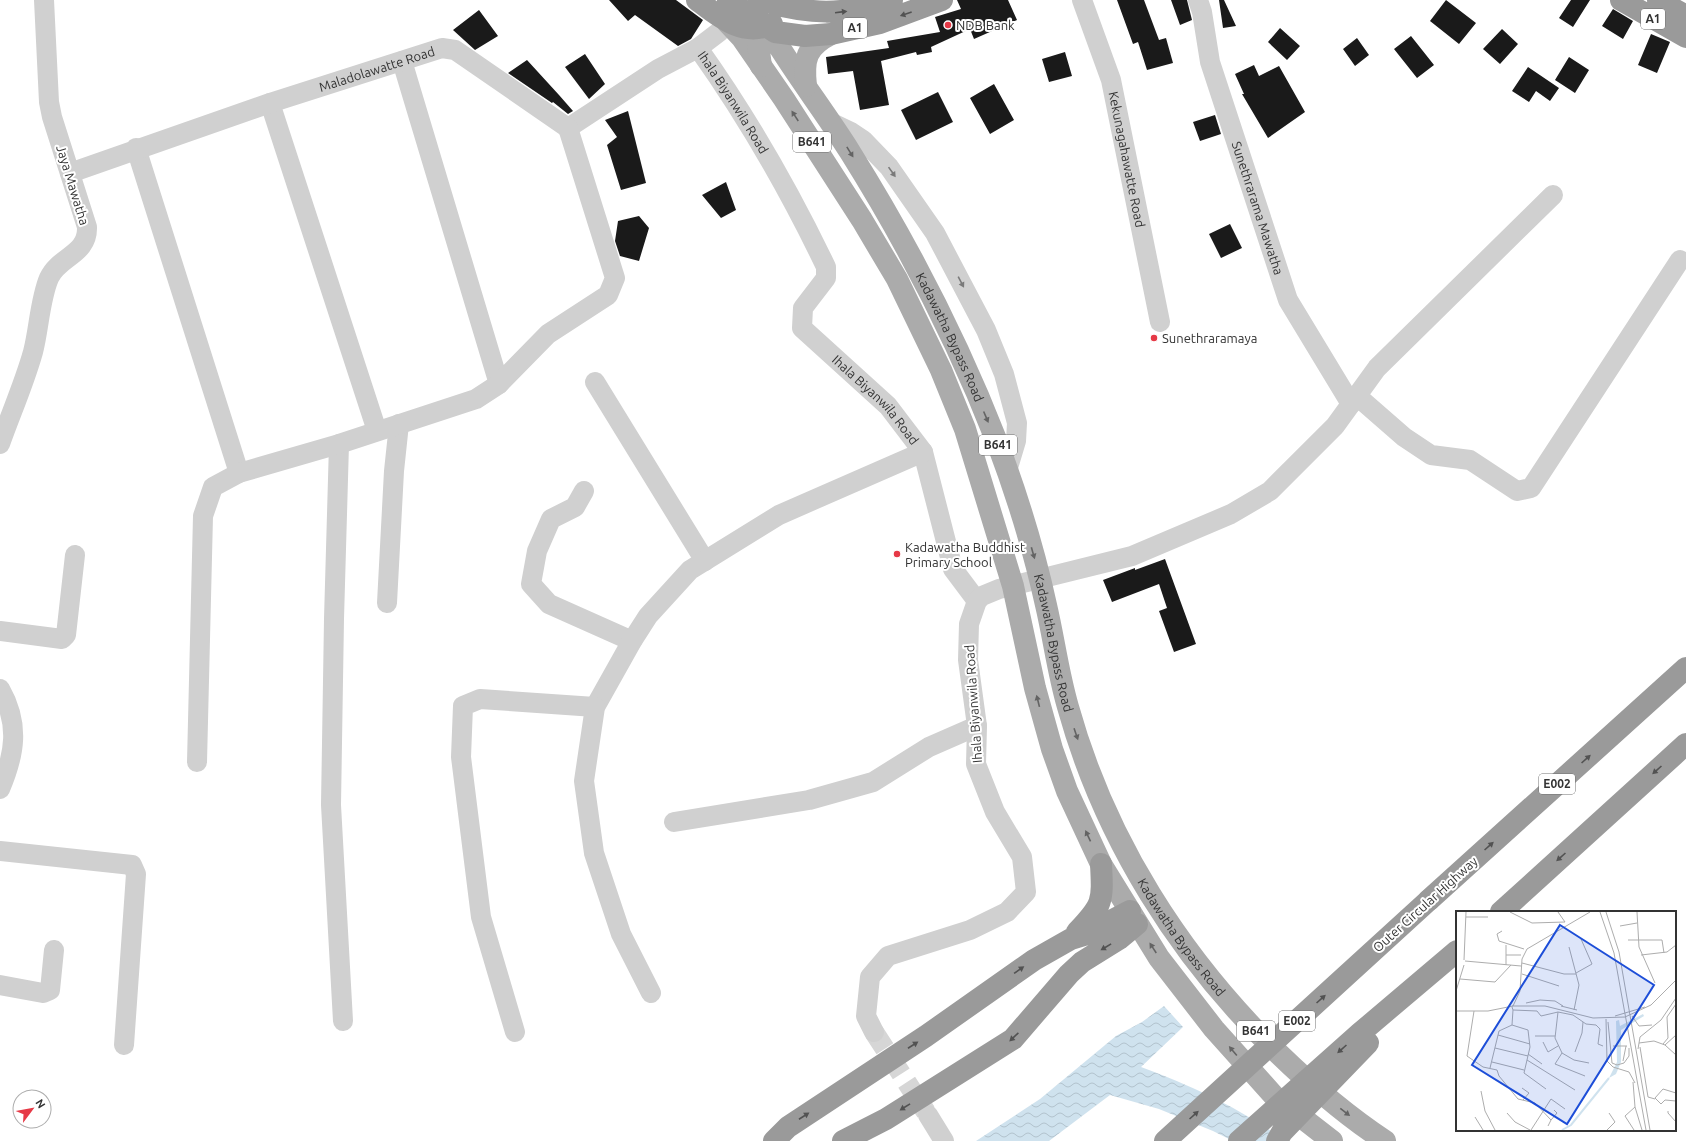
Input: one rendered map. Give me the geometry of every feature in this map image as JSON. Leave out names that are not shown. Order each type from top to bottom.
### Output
[{"type":"highway","name":"A1","points":[[697,0],[727,22],[748,28],[767,27]]},
{"type":"highway","name":"A1","points":[[728,0],[775,32],[790,35],[809,36],[831,34],[890,19],[942,0]]},
{"type":"highway","name":"A1","points":[[759,0],[802,11],[824,13],[844,12],[892,0]]},
{"type":"highway","name":"A1","points":[[1621,0],[1686,37]]},
{"type":"highway","name":"A1","points":[[1658,0],[1686,16]]},
{"type":"highway","points":[[767,27],[802,11]]},
{"type":"highway","name":"Outer Circular Highway","points":[[1165,1141],[1686,668]]},
{"type":"highway","points":[[1502,911],[1686,744]]},
{"type":"highway","points":[[1071,939],[1094,914],[1099,906],[1102,889],[1101,864]]},
{"type":"highway","points":[[774,1141],[788,1127],[926,1036],[1034,960],[1071,939],[1133,917]]},
{"type":"highway","points":[[843,1141],[886,1119],[1013,1039],[1069,974],[1082,962],[1119,939],[1133,917]]},
{"type":"highway","points":[[1239,1141],[1359,1034],[1456,953]]},
{"type":"highway","points":[[1277,1141],[1282,1132],[1456,953]]},
{"type":"main road","name":"Kadawatha Bypass Road","points":[[727,22],[742,38],[862,220],[897,279],[941,370],[965,429],[1013,586],[1035,688],[1052,749],[1067,791],[1101,864],[1133,917],[1175,979],[1254,1075],[1292,1111],[1332,1141]]},
{"type":"main road","name":"Kadawatha Bypass Road","points":[[767,27],[780,50],[806,86],[864,175],[915,265],[965,370],[1007,471],[1040,579],[1066,701],[1088,769],[1118,836],[1155,904],[1213,983],[1258,1034],[1326,1097],[1385,1141]]},
{"type":"main road","points":[[761,66],[758,44],[767,27]]},
{"type":"main road","points":[[806,86],[804,67],[810,51],[818,41],[831,34]]},
{"type":"main road","points":[[1133,917],[1155,904]]},
{"type":"street","name":"Jaya Mawatha","points":[[0,444],[27,374],[40,322],[46,287],[51,274],[82,246],[87,237],[87,227],[52,117],[49,102],[44,0]]},
{"type":"street","name":"Kekunagahawatte Road","points":[[1082,0],[1111,80],[1160,322]]},
{"type":"street","name":"Sunethrarama Mawatha","points":[[1198,0],[1202,12],[1210,62],[1288,300],[1354,400],[1404,438],[1431,455],[1470,460],[1517,491],[1531,488],[1680,260]]},
{"type":"street","name":"Ihala Biyanwila Road","points":[[727,22],[719,32],[698,48],[722,82],[778,178],[826,267],[826,278],[803,308],[802,328],[888,406],[923,452],[953,569],[977,601],[969,624],[968,660],[977,726],[976,764],[995,812],[1022,857],[1026,892],[1007,912],[970,930],[888,956],[870,977],[866,1016],[874,1032]]},
{"type":"street","name":"Maladolawatte Road","points":[[70,173],[136,148],[442,48],[455,50],[568,128]]},
{"type":"street","points":[[197,762],[203,516],[213,487],[239,473],[339,444],[476,399],[499,384],[548,334],[608,295],[615,278],[568,128],[658,69],[698,48]]},
{"type":"street","points":[[402,61],[499,384]]},
{"type":"street","points":[[270,103],[377,431]]},
{"type":"street","points":[[830,122],[851,132],[863,140],[889,167],[935,233],[986,330],[1004,374],[1017,423],[1016,440],[1007,471]]},
{"type":"street","points":[[136,148],[239,473]]},
{"type":"street","points":[[977,601],[990,592],[1132,556],[1231,514],[1270,491],[1335,426],[1378,368],[1553,195]]},
{"type":"street","points":[[595,382],[705,561]]},
{"type":"street","points":[[387,603],[398,424]]},
{"type":"street","points":[[339,444],[331,805],[343,1022]]},
{"type":"street","points":[[651,993],[621,934],[594,853],[584,781],[595,708],[632,641],[648,616],[690,570],[779,515],[923,452]]},
{"type":"street","points":[[584,491],[575,507],[551,519],[537,551],[531,584],[549,604],[632,641]]},
{"type":"street","points":[[0,631],[62,639],[66,635],[75,555]]},
{"type":"street","points":[[0,689],[12,715],[14,732],[9,766],[0,789]]},
{"type":"street","points":[[515,1032],[481,917],[461,757],[463,706],[480,699],[595,708]]},
{"type":"street","points":[[674,822],[809,800],[872,782],[929,747],[977,726]]},
{"type":"street","points":[[0,851],[132,865],[136,874],[124,1045]]},
{"type":"street","points":[[0,985],[43,993],[50,990],[54,950]]},
{"type":"street","points":[[928,1115],[944,1141]]},
{"type":"water","points":[[1164,1006],[1183,1027],[1141,1067],[1216,1099],[1251,1118],[1286,1141],[1233,1141],[1213,1131],[1159,1109],[1110,1095],[1049,1141],[976,1141],[1040,1099],[1116,1036],[1142,1022]]},
{"type":"building","points":[[609,0],[676,0],[703,20],[691,39],[678,46],[635,15],[628,21]]},
{"type":"building","points":[[957,0],[1008,0],[1017,20],[974,39],[970,29],[931,47],[932,52],[917,55],[916,52],[881,61],[889,105],[860,110],[853,71],[828,74],[826,57],[889,48],[887,41],[940,32],[935,17],[961,9]]},
{"type":"building","points":[[1117,0],[1144,0],[1159,40],[1166,38],[1173,63],[1147,70],[1138,42],[1133,44]]},
{"type":"building","points":[[1171,0],[1187,0],[1192,20],[1180,25]]},
{"type":"building","points":[[1219,0],[1224,0],[1236,26],[1223,28]]},
{"type":"building","points":[[1446,0],[1476,23],[1459,44],[1430,21]]},
{"type":"building","points":[[1571,0],[1590,0],[1573,27],[1559,18]]},
{"type":"building","points":[[1613,9],[1633,21],[1623,39],[1602,26]]},
{"type":"building","points":[[479,10],[498,36],[475,50],[453,30]]},
{"type":"building","points":[[1280,28],[1300,46],[1287,60],[1268,42]]},
{"type":"building","points":[[1502,29],[1518,44],[1500,64],[1483,49]]},
{"type":"building","points":[[1651,34],[1670,42],[1657,73],[1638,65]]},
{"type":"building","points":[[1411,36],[1434,65],[1417,78],[1394,49]]},
{"type":"building","points":[[1357,38],[1369,55],[1355,66],[1343,49]]},
{"type":"building","points":[[1065,52],[1072,76],[1049,82],[1042,59]]},
{"type":"building","points":[[585,54],[605,84],[589,99],[565,67]]},
{"type":"building","points":[[1569,57],[1589,70],[1575,93],[1555,80]]},
{"type":"building","points":[[527,60],[573,111],[568,114],[553,102],[552,103],[508,73]]},
{"type":"building","points":[[1254,65],[1259,76],[1279,66],[1305,112],[1268,138],[1242,94],[1244,94],[1235,74]]},
{"type":"building","points":[[1528,67],[1559,88],[1550,101],[1536,91],[1529,102],[1512,91]]},
{"type":"building","points":[[994,84],[1014,120],[990,134],[970,98]]},
{"type":"building","points":[[938,92],[953,122],[916,140],[901,110]]},
{"type":"building","points":[[628,111],[646,183],[621,190],[607,145],[617,137],[605,120]]},
{"type":"building","points":[[1215,115],[1221,134],[1200,141],[1193,122]]},
{"type":"building","points":[[726,182],[736,210],[721,218],[702,195]]},
{"type":"building","points":[[639,216],[649,228],[639,261],[620,256],[615,241],[618,221]]},
{"type":"building","points":[[1230,224],[1242,248],[1221,258],[1209,234]]},
{"type":"building","points":[[1165,559],[1196,644],[1174,652],[1159,611],[1167,608],[1159,584],[1112,602],[1103,580]]},
{"type":"tunnel","points":[[874,1032],[926,1112]]},
{"type":"place","name":"NDB Bank","points":[[948,25]]},
{"type":"place","name":"Sunethraramaya","points":[[1154,338]]},
{"type":"place","name":"Kadawatha Buddhist Primary School","points":[[897,554]]}]
